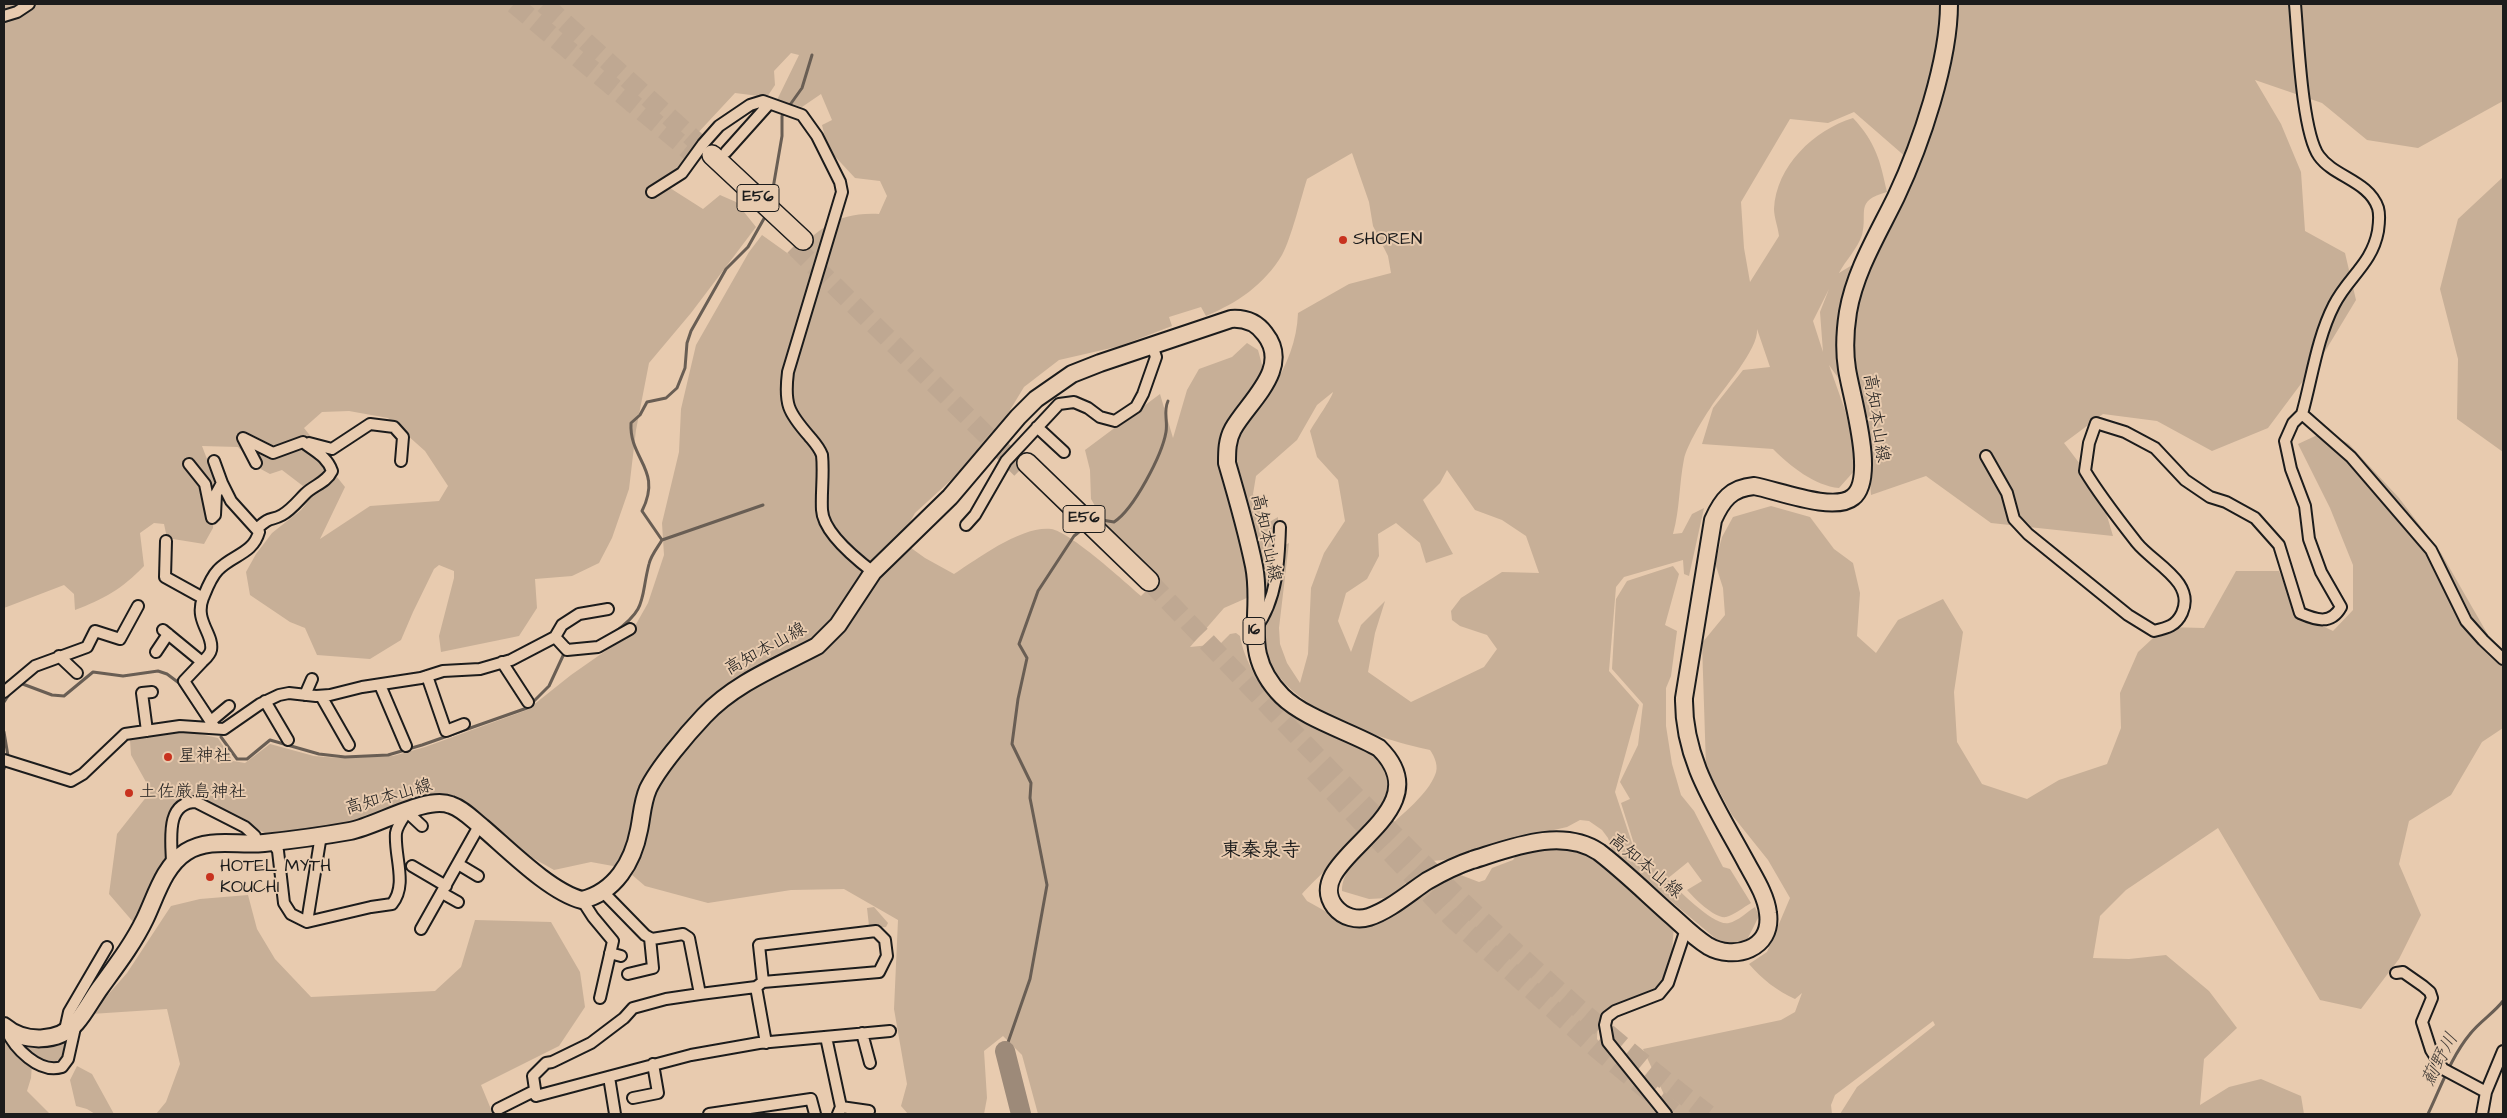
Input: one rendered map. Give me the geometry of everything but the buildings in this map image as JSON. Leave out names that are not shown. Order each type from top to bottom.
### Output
[{"type":"highway","name":"E56","points":[[714,157],[799,243]]},
{"type":"highway","name":"E56","points":[[1027,469],[1139,578]]},
{"type":"main road","name":"高知本山線","points":[[70,1027],[121,960],[145,919],[172,865],[188,851],[200,846],[219,843],[256,843],[362,828],[425,806],[444,803],[457,808],[551,884],[572,897],[582,900],[603,892],[622,873],[632,852],[639,832],[644,801],[654,779],[703,717],[733,690],[822,643],[838,624],[873,572],[950,497],[1018,417],[1036,399],[1072,374],[1152,345],[1231,319],[1240,318],[1260,327],[1268,338],[1274,356],[1271,373],[1233,429],[1227,449],[1228,463],[1255,574],[1257,603],[1254,642],[1262,667],[1282,696],[1293,705],[1379,748],[1388,757],[1396,772],[1398,786],[1395,800],[1388,813],[1333,874],[1330,892],[1331,898],[1338,910],[1346,916],[1356,918],[1369,917],[1429,880],[1463,863],[1507,849],[1541,842],[1568,840],[1588,846],[1599,852],[1686,929],[1714,949],[1730,953],[1750,950],[1760,941],[1768,921],[1767,907],[1696,766],[1687,741],[1684,719],[1692,648],[1713,520],[1725,498],[1736,489],[1754,486],[1834,503],[1854,497],[1862,486],[1864,475],[1860,440],[1845,347],[1849,310],[1858,278],[1896,196],[1920,138],[1946,35],[1948,4]]},
{"type":"main road","points":[[5,1027],[24,1037],[42,1039],[70,1027]]},
{"type":"street","points":[[4,16],[17,12],[29,4]]},
{"type":"street","points":[[1986,456],[2007,493],[2014,519],[2028,534],[2128,615],[2154,631],[2169,628],[2179,621],[2184,610],[2183,592],[2179,582],[2139,545],[2085,471],[2089,443],[2096,423],[2125,432],[2154,448],[2194,486],[2210,497],[2226,502],[2255,518],[2279,545],[2300,613],[2314,619],[2329,620],[2336,616],[2341,607],[2321,572],[2309,539],[2305,506],[2291,469],[2285,440],[2293,423],[2302,414],[2324,326],[2335,303],[2362,268],[2375,245],[2379,224],[2378,208],[2369,194],[2320,158],[2313,146],[2305,111],[2295,4]]},
{"type":"street","points":[[652,192],[682,173],[719,126],[750,105],[763,101],[801,114],[817,136],[840,182],[842,192],[788,372],[787,403],[790,414],[819,448],[822,455],[822,510],[827,528],[873,572]]},
{"type":"street","points":[[714,157],[773,106]]},
{"type":"street","points":[[966,525],[975,514],[1006,460],[1059,404],[1074,402],[1082,404],[1100,417],[1115,421],[1136,407],[1143,394],[1156,357],[1152,345]]},
{"type":"street","points":[[2302,414],[2351,457],[2432,550],[2466,620],[2503,659]]},
{"type":"street","points":[[256,463],[243,438],[273,453],[302,442],[332,449],[370,424],[394,427],[404,437],[401,461]]},
{"type":"street","points":[[1037,427],[1064,452]]},
{"type":"street","points":[[302,442],[329,462],[331,473],[280,517],[267,519],[258,528],[257,538],[247,552],[218,570],[203,598],[202,620],[212,647],[209,654],[184,680],[213,725],[228,728],[266,701],[289,693],[321,696],[428,676],[443,671],[480,669],[528,652],[555,637],[562,625],[579,614],[608,610]]},
{"type":"street","points":[[214,461],[231,501],[258,528]]},
{"type":"street","points":[[189,464],[205,484],[213,518],[215,515],[216,494],[222,483]]},
{"type":"street","points":[[1254,630],[1264,618],[1280,563],[1280,528]]},
{"type":"street","points":[[166,541],[165,577],[203,598]]},
{"type":"street","points":[[4,692],[35,666],[87,647],[95,631],[120,639],[138,606]]},
{"type":"street","points":[[555,637],[565,648],[604,645],[630,629]]},
{"type":"street","points":[[156,652],[165,632],[202,662]]},
{"type":"street","points":[[59,656],[77,673]]},
{"type":"street","points":[[502,662],[528,702]]},
{"type":"street","points":[[428,676],[446,731],[464,724]]},
{"type":"street","points":[[305,694],[312,679]]},
{"type":"street","points":[[380,685],[406,746]]},
{"type":"street","points":[[147,731],[142,693],[152,692]]},
{"type":"street","points":[[321,696],[349,745]]},
{"type":"street","points":[[266,701],[288,740]]},
{"type":"street","points":[[8,760],[71,780],[83,774],[125,734],[180,726],[202,729],[213,725],[229,706]]},
{"type":"street","points":[[172,865],[172,819],[180,806],[188,802],[196,802],[245,827],[255,836],[256,843]]},
{"type":"street","points":[[272,841],[278,851],[284,903],[291,914],[306,922],[392,904],[398,896],[400,886],[396,832],[407,812],[422,826]]},
{"type":"street","points":[[421,929],[479,826]]},
{"type":"street","points":[[306,922],[321,835]]},
{"type":"street","points":[[458,864],[478,876]]},
{"type":"street","points":[[412,866],[458,902]]},
{"type":"street","points":[[603,892],[650,938],[660,939],[684,934],[689,938],[700,994]]},
{"type":"street","points":[[582,900],[593,918],[613,941],[600,998]]},
{"type":"street","points":[[1666,1114],[1608,1042],[1605,1024],[1608,1017],[1615,1011],[1659,994],[1668,983],[1686,929]]},
{"type":"street","points":[[766,1043],[760,985],[759,945],[876,931],[885,940],[887,956],[879,972],[760,985],[666,999],[633,1008],[624,1018],[591,1042],[552,1062],[546,1063],[533,1076],[534,1091],[536,1096],[538,1096],[684,1056],[766,1043],[890,1031]]},
{"type":"street","points":[[628,974],[653,968],[650,938]]},
{"type":"street","points":[[5,1027],[10,1039],[38,1064],[52,1069],[62,1067],[68,1059],[69,1012],[107,947]]},
{"type":"street","points":[[610,953],[621,956]]},
{"type":"street","points":[[2396,974],[2403,972],[2430,992],[2432,998],[2422,1022],[2432,1050],[2448,1072],[2486,1092]]},
{"type":"street","points":[[862,1033],[870,1063]]},
{"type":"street","points":[[826,1036],[840,1110],[869,1111]]},
{"type":"street","points":[[2482,1114],[2486,1092],[2503,1051]]},
{"type":"street","points":[[633,1098],[658,1093],[653,1064]]},
{"type":"street","points":[[609,1077],[615,1114]]},
{"type":"street","points":[[498,1109],[534,1091]]},
{"type":"street","points":[[709,1114],[811,1099],[815,1114]]},
{"type":"shaded area","points":[[4,4],[2503,4],[2503,101],[2418,148],[2367,140],[2322,103],[2255,80],[2281,124],[2301,172],[2305,231],[2345,253],[2356,300],[2324,353],[2268,428],[2212,451],[2157,421],[2103,414],[2064,443],[2099,489],[2113,536],[1991,523],[1926,476],[1871,495],[1869,470],[1844,386],[1829,365],[1845,410],[1855,452],[1855,470],[1839,488],[1821,483],[1803,474],[1773,449],[1702,444],[1713,408],[1743,370],[1770,367],[1757,329],[1756,337],[1746,358],[1704,418],[1684,459],[1673,534],[1682,533],[1692,514],[1704,508],[1689,576],[1684,574],[1683,560],[1624,577],[1616,587],[1609,671],[1639,705],[1615,792],[1634,849],[1646,859],[1635,847],[1621,803],[1630,799],[1620,782],[1638,745],[1643,704],[1612,669],[1616,599],[1627,581],[1673,566],[1679,574],[1665,625],[1677,631],[1671,676],[1666,688],[1666,726],[1672,764],[1681,795],[1694,811],[1723,867],[1730,869],[1751,903],[1726,917],[1716,915],[1687,890],[1702,881],[1688,862],[1667,879],[1697,906],[1722,923],[1736,920],[1755,907],[1759,916],[1747,940],[1731,943],[1715,938],[1613,853],[1608,838],[1602,830],[1589,821],[1580,820],[1567,827],[1501,842],[1455,859],[1432,861],[1388,898],[1369,899],[1342,891],[1345,876],[1354,861],[1367,846],[1427,789],[1437,769],[1436,762],[1430,750],[1380,736],[1325,713],[1301,697],[1281,679],[1268,657],[1264,632],[1280,569],[1283,546],[1289,543],[1279,628],[1280,644],[1287,663],[1300,683],[1308,654],[1311,588],[1324,553],[1345,521],[1338,480],[1317,457],[1310,431],[1333,392],[1317,405],[1297,440],[1256,476],[1253,494],[1266,524],[1278,517],[1277,558],[1263,610],[1235,463],[1235,452],[1247,424],[1272,389],[1287,362],[1296,333],[1298,313],[1349,284],[1391,273],[1388,256],[1373,226],[1369,202],[1352,153],[1307,179],[1282,255],[1267,275],[1249,292],[1206,316],[1201,307],[1169,317],[1172,326],[1120,346],[1059,360],[1024,387],[1004,420],[974,459],[915,513],[900,540],[925,558],[954,574],[1001,544],[1039,529],[1051,529],[1083,547],[1141,596],[1160,577],[1106,525],[1091,499],[1090,470],[1085,450],[1160,394],[1173,438],[1187,390],[1199,369],[1232,357],[1247,343],[1258,350],[1264,372],[1225,430],[1219,452],[1250,579],[1249,597],[1224,608],[1190,647],[1220,644],[1230,634],[1236,633],[1240,636],[1245,655],[1254,674],[1265,692],[1278,707],[1370,751],[1384,764],[1390,777],[1386,795],[1367,825],[1354,841],[1302,894],[1307,901],[1352,926],[1366,928],[1379,923],[1437,883],[1458,874],[1479,882],[1485,880],[1492,868],[1513,860],[1518,853],[1568,848],[1587,854],[1600,862],[1627,883],[1674,927],[1670,964],[1665,978],[1651,991],[1612,1006],[1605,1013],[1600,1023],[1597,1039],[1658,1114],[1038,1114],[1022,1055],[1003,1036],[984,1051],[987,1098],[984,1114],[908,1114],[901,1106],[907,1084],[894,1009],[898,920],[844,889],[791,890],[708,903],[645,886],[624,868],[591,862],[554,870],[524,853],[468,804],[453,795],[434,796],[372,819],[346,824],[265,833],[194,797],[181,801],[168,815],[168,856],[134,923],[109,894],[117,834],[151,791],[131,755],[130,740],[191,732],[218,738],[233,761],[245,763],[270,744],[314,756],[338,758],[393,756],[425,747],[527,710],[571,675],[631,633],[648,603],[664,555],[662,523],[679,452],[681,409],[696,345],[749,252],[762,235],[790,255],[821,230],[840,219],[864,214],[879,214],[887,196],[880,181],[855,178],[828,149],[822,125],[832,120],[821,94],[802,107],[777,100],[799,55],[791,53],[774,71],[775,85],[767,97],[735,93],[695,136],[670,188],[703,209],[720,195],[736,202],[756,227],[691,313],[649,363],[636,430],[629,489],[612,538],[599,563],[572,576],[535,579],[537,608],[519,636],[441,652],[439,636],[454,578],[454,571],[439,565],[434,569],[401,640],[370,659],[317,655],[305,628],[290,622],[250,595],[246,572],[256,554],[272,533],[301,510],[312,496],[337,477],[345,487],[320,539],[370,506],[439,501],[448,486],[425,451],[388,418],[349,411],[322,412],[304,428],[324,453],[328,470],[323,478],[303,486],[282,470],[270,474],[257,467],[238,447],[202,446],[215,480],[213,528],[204,544],[167,538],[164,524],[154,523],[140,533],[144,566],[128,581],[104,597],[75,610],[74,594],[64,585],[4,608]],"holes":[[[1854,112],[1915,165],[1867,256],[1839,273],[1855,250],[1862,235],[1866,203],[1877,195],[1887,192],[1876,152],[1861,127],[1853,118],[1824,131],[1811,141],[1790,164],[1776,193],[1774,209],[1779,236],[1750,282],[1744,248],[1741,202],[1790,119],[1828,123]],[[1829,289],[1820,312],[1823,352],[1813,321]],[[1447,470],[1475,510],[1502,520],[1526,536],[1539,573],[1502,572],[1461,598],[1451,611],[1452,620],[1460,626],[1487,635],[1497,649],[1484,667],[1411,702],[1368,672],[1375,633],[1385,601],[1361,625],[1351,652],[1338,621],[1346,593],[1367,579],[1379,556],[1378,534],[1396,523],[1420,543],[1426,563],[1453,554],[1423,500],[1440,483]]]},
{"type":"shaded area","points":[[2503,177],[2503,452],[2457,419],[2458,359],[2440,289],[2458,219]]},
{"type":"shaded area","points":[[2326,431],[2349,444],[2399,498],[2441,553],[2503,661],[2503,728],[2482,742],[2451,795],[2409,821],[2399,864],[2421,915],[2399,959],[2361,1009],[2320,1000],[2218,828],[2126,890],[2100,916],[2093,958],[2129,959],[2166,955],[2209,991],[2237,1028],[2204,1059],[2200,1105],[2229,1087],[2261,1079],[2301,1096],[2304,1114],[1840,1114],[1857,1087],[1935,1025],[1933,1021],[1835,1095],[1831,1105],[1832,1114],[1673,1114],[1643,1049],[1781,1020],[1795,1012],[1802,993],[1795,999],[1788,996],[1759,975],[1749,964],[1767,952],[1790,898],[1768,860],[1732,815],[1706,767],[1702,643],[1725,615],[1723,588],[1715,563],[1722,537],[1733,517],[1771,506],[1810,517],[1834,549],[1853,563],[1860,593],[1857,636],[1876,653],[1898,620],[1943,599],[1963,632],[1954,692],[1957,742],[1982,784],[2027,799],[2059,780],[2107,764],[2121,728],[2120,693],[2138,652],[2165,627],[2204,628],[2236,571],[2279,571],[2296,613],[2333,631],[2353,610],[2353,565],[2330,508],[2298,444]]},
{"type":"shaded area","points":[[248,895],[257,929],[275,959],[311,997],[435,991],[461,967],[475,920],[551,922],[580,972],[585,1007],[559,1046],[481,1085],[493,1114],[156,1114],[166,1102],[180,1064],[167,1009],[91,1014],[127,973],[171,906],[200,899]]},
{"type":"shaded area","points":[[874,907],[888,923],[886,927],[871,928],[869,926],[867,908]]},
{"type":"shaded area","points":[[71,1033],[63,1056],[50,1063],[26,1051],[17,1041]]},
{"type":"shaded area","points":[[4,1037],[32,1064],[31,1078],[27,1091],[50,1114],[4,1114]]},
{"type":"shaded area","points":[[77,1066],[92,1074],[114,1114],[95,1114],[87,1109],[76,1106],[70,1080]]},
{"type":"waterway","points":[[771,200],[782,136],[782,116],[802,88],[812,55]]},
{"type":"waterway","points":[[615,632],[626,624],[638,609],[650,561],[662,540],[642,511],[649,485],[644,465],[632,436],[631,423],[640,415],[647,402],[666,398],[677,388],[685,368],[687,343],[691,331],[726,269],[748,247],[766,215]]},
{"type":"waterway","points":[[1096,519],[1114,522],[1130,506],[1146,481],[1159,454],[1166,432],[1168,401]]},
{"type":"waterway","points":[[662,540],[763,505]]},
{"type":"waterway","points":[[1005,1051],[1030,979],[1047,885],[1030,798],[1031,783],[1012,744],[1018,699],[1027,658],[1019,644],[1038,591],[1074,536],[1085,527]]},
{"type":"waterway","points":[[221,737],[237,759],[247,759],[270,740],[319,754],[345,757],[388,755],[527,708],[549,686],[568,645],[585,644]]},
{"type":"waterway","points":[[20,683],[52,695],[64,696],[93,672],[123,676],[158,671],[167,674],[179,683],[205,722]]},
{"type":"waterway","points":[[4,702],[10,693]]},
{"type":"waterway","points":[[4,732],[8,756],[4,769]]},
{"type":"waterway","name":"薊野川","points":[[2428,1114],[2463,1043],[2474,1029],[2503,1001]]},
{"type":"waterway","points":[[1005,1051],[1021,1114]]},
{"type":"tunnel","points":[[514,4],[705,164]]},
{"type":"tunnel","points":[[544,4],[706,150]]},
{"type":"tunnel","points":[[794,246],[1021,469]]},
{"type":"tunnel","points":[[1149,581],[1350,790],[1488,926],[1632,1054],[1708,1114]]},
{"type":"tunnel","points":[[1314,772],[1454,920],[1598,1050],[1676,1114]]},
{"type":"place","name":"SHOREN","points":[[1343,240]]},
{"type":"place","name":"星神社","points":[[168,757]]},
{"type":"place","name":"土佐厳島神社","points":[[129,793]]},
{"type":"place","name":"HOTEL MYTH KOUCHI","points":[[210,877]]},
{"type":"district","name":"東秦泉寺","points":[[1261,852]]}]
